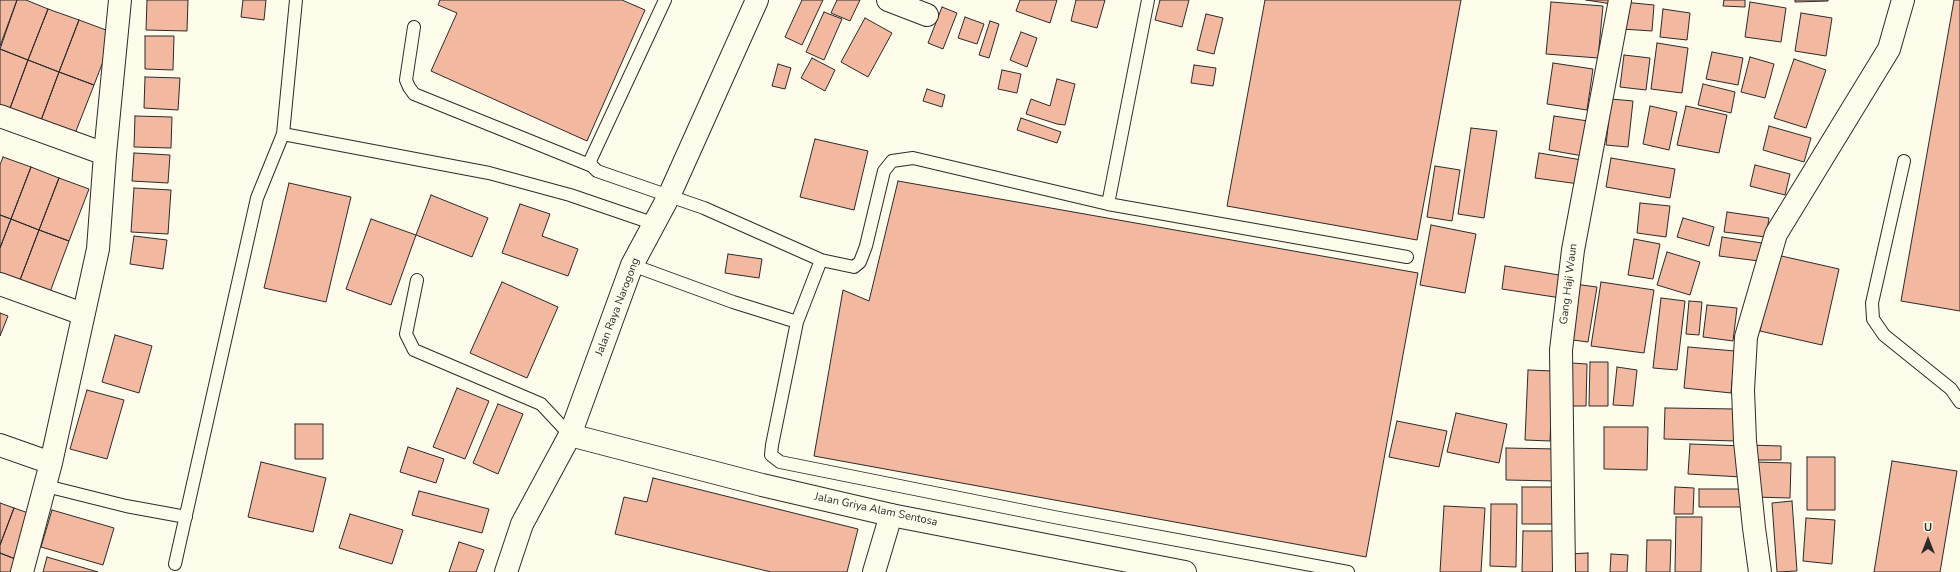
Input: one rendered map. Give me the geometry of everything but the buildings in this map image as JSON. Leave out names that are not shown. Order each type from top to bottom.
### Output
[{"type":"street","name":"Jalan Raya Narogong","points":[[506,572],[522,524],[570,434],[632,265],[669,196],[757,0]]},
{"type":"street","points":[[888,0],[927,15]]},
{"type":"street","name":"Gang Haji Waun","points":[[1564,572],[1561,350],[1573,250],[1620,0]]},
{"type":"street","points":[[1760,572],[1754,528],[1746,441],[1743,390],[1746,337],[1776,234],[1889,49],[1903,0]]},
{"type":"street","points":[[22,572],[46,486],[98,249],[114,2]]},
{"type":"street","points":[[0,116],[105,154]]},
{"type":"street","points":[[0,284],[83,314]]},
{"type":"street","name":"Jalan Griya Alam Sentosa","points":[[570,434],[762,485],[890,515],[1183,572]]},
{"type":"street","points":[[0,445],[51,463]]},
{"type":"street","points":[[874,572],[890,515]]},
{"type":"lane","points":[[175,564],[258,198],[283,134],[296,0]]},
{"type":"lane","points":[[592,166],[590,161],[665,0]]},
{"type":"lane","points":[[1108,204],[1148,0]]},
{"type":"lane","points":[[414,27],[406,80],[414,94],[592,166],[597,171],[704,208],[821,260],[854,267],[860,262],[866,246],[884,172],[892,161],[912,158],[1108,204],[1407,257]]},
{"type":"lane","points":[[283,134],[489,173],[570,195],[655,224]]},
{"type":"lane","points":[[1904,161],[1872,303],[1873,320],[1884,335],[1951,389],[1960,402]]},
{"type":"lane","points":[[821,260],[797,322],[771,455],[780,462],[1054,517],[1348,572]]},
{"type":"lane","points":[[632,265],[733,302],[797,322]]},
{"type":"lane","points":[[417,280],[406,334],[414,350],[541,404],[570,434]]},
{"type":"lane","points":[[46,486],[126,506],[186,517]]}]
